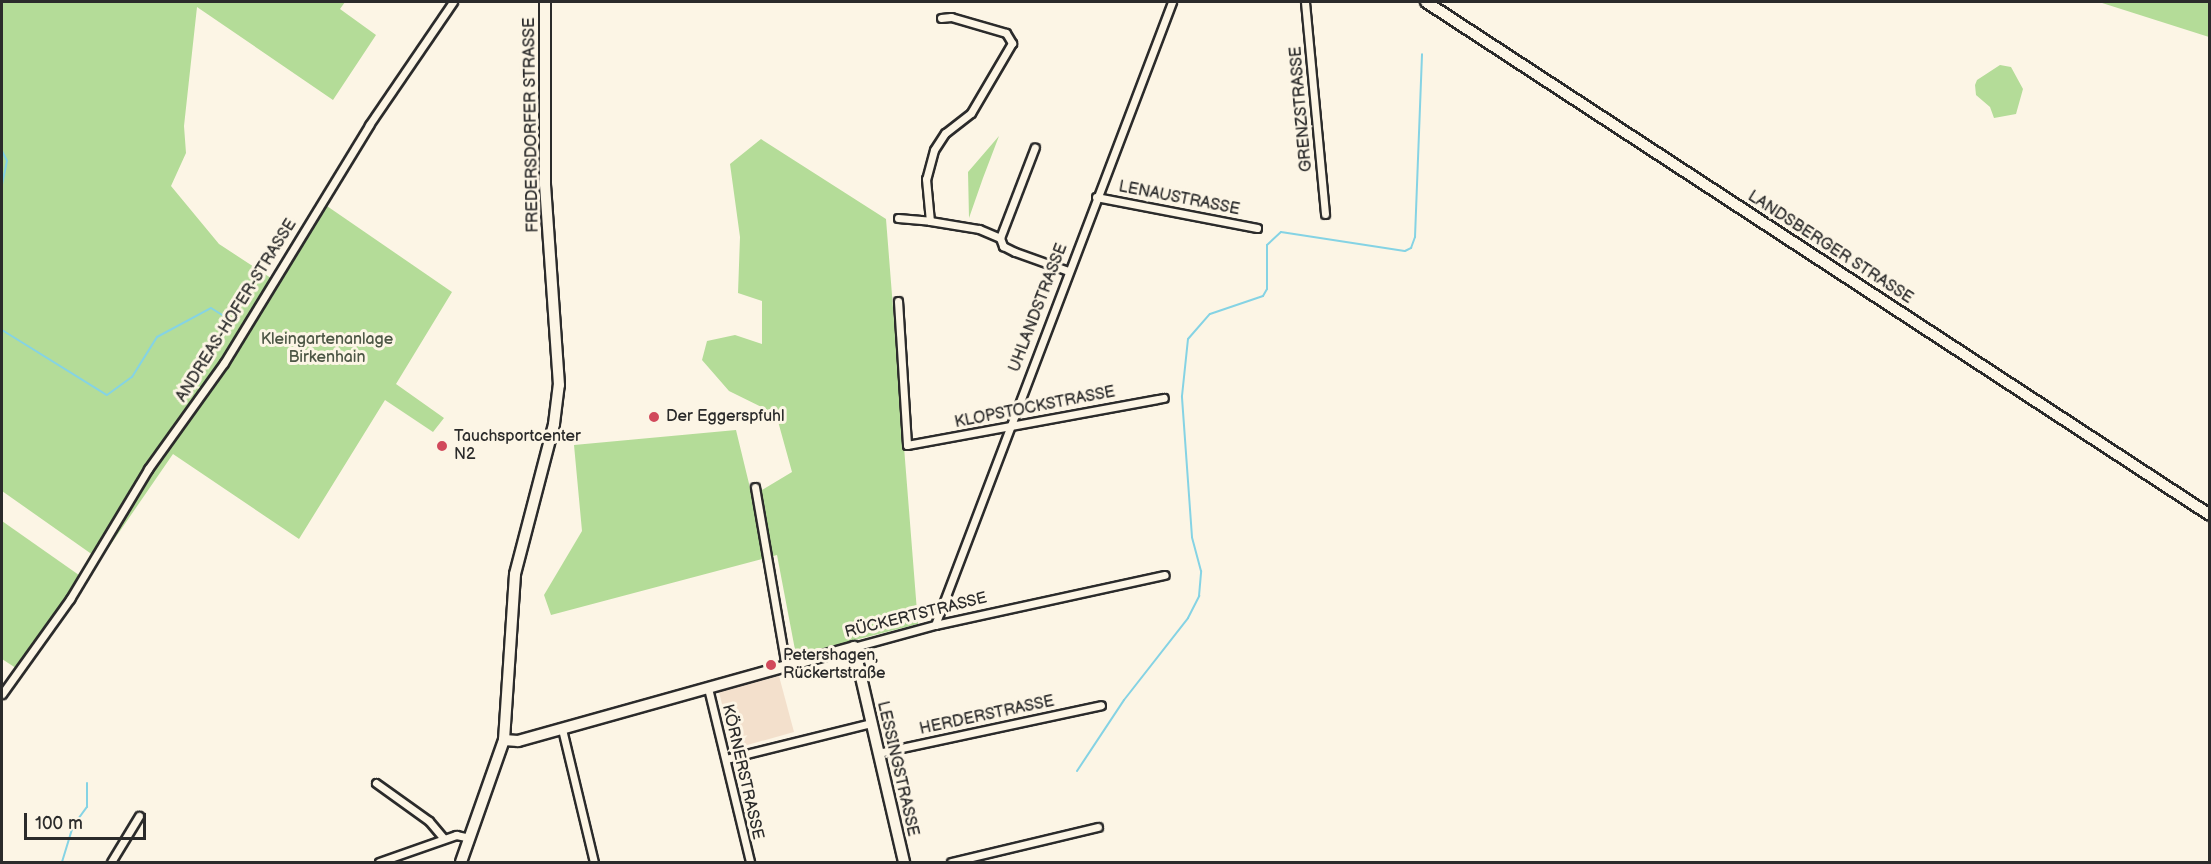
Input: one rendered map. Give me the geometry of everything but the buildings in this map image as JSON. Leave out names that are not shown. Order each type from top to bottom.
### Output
[{"type":"street","name":"ANDREAS-HOFER-STRASSE","points":[[2,694],[70,599],[148,469],[224,363],[296,241],[453,2]]},
{"type":"street","name":"FREDERSDORFER STRASSE","points":[[461,862],[504,740],[515,574],[554,424],[559,386],[545,184],[545,2]]},
{"type":"street","name":"UHLANDSTRASSE","points":[[935,625],[1014,424],[1068,271],[1172,2]]},
{"type":"street","name":"GRENZSTRASSE","points":[[1305,2],[1325,214]]},
{"type":"street","name":"LANDSBERGER STRASSE","points":[[1430,4],[2210,515]]},
{"type":"street","points":[[930,221],[925,186],[934,150],[945,134],[971,113],[1012,43],[1006,33],[941,18]]},
{"type":"street","points":[[1000,238],[1035,147]]},
{"type":"street","name":"LENAUSTRASSE","points":[[1096,197],[1257,228]]},
{"type":"street","points":[[898,218],[979,229],[1000,238],[1015,252],[1068,271]]},
{"type":"street","name":"KLOPSTOCKSTRASSE","points":[[898,302],[907,446],[1014,424],[1164,398]]},
{"type":"street","points":[[755,487],[786,666]]},
{"type":"street","name":"RÜCKERTSTRASSE","points":[[504,740],[518,741],[935,625],[1165,574]]},
{"type":"street","name":"LESSINGSTRASSE","points":[[854,647],[904,862]]},
{"type":"street","name":"KÖRNERSTRASSE","points":[[708,688],[750,862]]},
{"type":"street","name":"HERDERSTRASSE","points":[[878,753],[1101,705]]},
{"type":"street","points":[[726,759],[871,723]]},
{"type":"street","points":[[562,729],[594,862]]},
{"type":"street","points":[[376,783],[429,821],[444,838]]},
{"type":"street","points":[[111,862],[139,816]]},
{"type":"street","points":[[951,862],[1098,827]]},
{"type":"street","points":[[380,862],[444,838],[470,838]]},
{"type":"shaded area","points":[[779,676],[794,732],[733,749],[719,692]]},
{"type":"green space","name":"Kleingartenanlage Birkenhain","points":[[2,2],[345,2],[340,9],[376,35],[333,100],[197,7],[184,126],[186,153],[171,186],[219,244],[277,282],[324,204],[452,292],[396,384],[444,418],[433,432],[385,400],[299,539],[173,454],[100,560],[2,491]]},
{"type":"green space","points":[[2099,2],[2209,2],[2209,37]]},
{"type":"green space","points":[[2000,65],[2011,67],[2023,89],[2016,114],[1994,118],[1990,107],[1976,95],[1975,85],[1977,80]]},
{"type":"green space","points":[[999,136],[983,178],[969,218],[968,172]]},
{"type":"green space","points":[[761,139],[886,219],[918,624],[796,655],[777,555],[551,615],[544,595],[582,531],[574,445],[736,430],[752,496],[792,472],[776,414],[729,391],[702,360],[707,341],[735,335],[762,344],[762,301],[738,293],[740,237],[730,164]]},
{"type":"green space","points":[[2,521],[86,580],[22,672],[2,659]]},
{"type":"waterway","points":[[1077,771],[1124,700],[1188,618],[1199,596],[1201,571],[1192,537],[1182,396],[1188,339],[1210,314],[1263,296],[1267,289],[1267,245],[1281,232],[1405,251],[1411,248],[1415,237],[1422,54]]},
{"type":"waterway","points":[[2,151],[7,161],[2,184]]},
{"type":"waterway","points":[[2,330],[107,395],[132,377],[157,337],[211,308],[232,321]]},
{"type":"waterway","points":[[62,862],[73,826],[87,807],[87,783]]},
{"type":"place","name":"Der Eggerspfuhl","points":[[654,417]]},
{"type":"place","name":"Tauchsportcenter N2","points":[[442,446]]},
{"type":"place","name":"Petershagen, Rückertstraße","points":[[771,665]]}]
